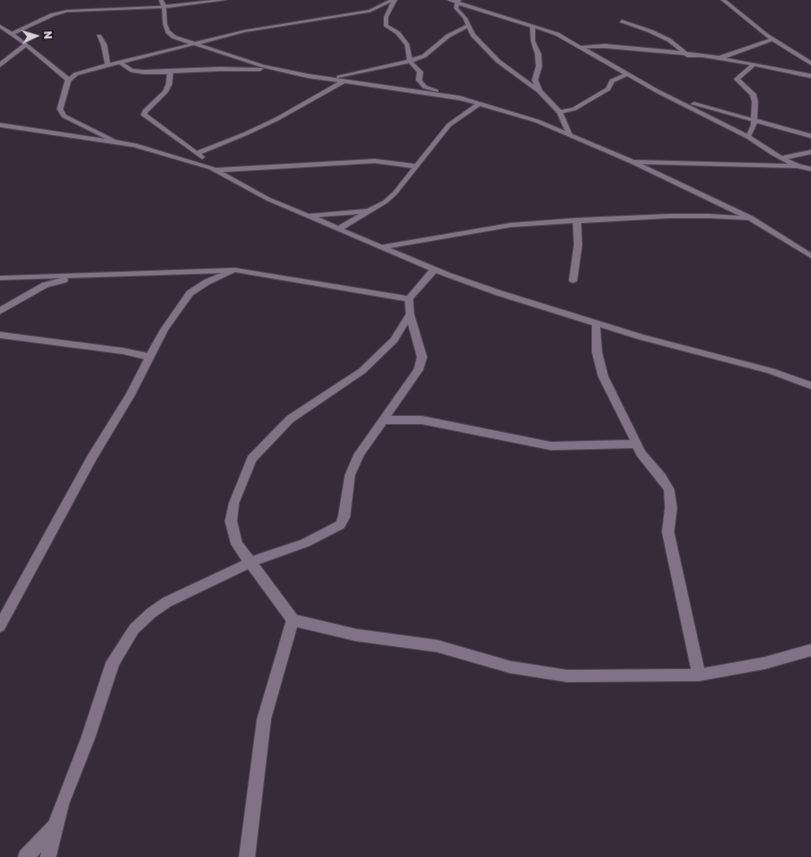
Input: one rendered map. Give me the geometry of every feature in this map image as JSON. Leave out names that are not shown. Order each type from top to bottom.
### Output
[{"type":"street","points":[[161,0],[164,7],[165,24],[168,32],[174,37],[193,44],[276,69],[329,79],[453,97]]},
{"type":"street","points":[[11,34],[52,15],[67,11],[164,7],[224,0]]},
{"type":"street","points":[[118,143],[64,116],[60,109],[68,80],[76,74],[245,31],[364,13],[394,0]]},
{"type":"street","points":[[394,0],[386,17],[385,23],[388,28],[401,35],[403,42],[407,45],[410,61],[420,72],[419,80],[425,87],[453,97],[537,121],[569,134],[632,162],[751,219],[811,256]]},
{"type":"street","points":[[449,0],[458,1],[557,34],[627,74],[748,138],[797,166]]},
{"type":"street","points":[[723,0],[773,39],[811,64]]},
{"type":"street","points":[[458,1],[456,8],[465,18],[473,35],[498,61],[539,91],[560,112],[569,134]]},
{"type":"street","points":[[622,21],[650,31],[669,40],[687,55]]},
{"type":"street","points":[[0,26],[55,67],[68,80]]},
{"type":"street","points":[[329,79],[410,61],[424,56],[448,36],[468,26]]},
{"type":"street","points":[[532,26],[533,41],[538,54],[539,66],[535,80],[539,91]]},
{"type":"street","points":[[99,36],[104,45],[108,66]]},
{"type":"street","points":[[719,58],[773,39]]},
{"type":"street","points":[[0,65],[26,44]]},
{"type":"street","points":[[581,47],[605,46],[719,58],[811,76]]},
{"type":"street","points":[[120,63],[133,71],[170,72],[220,68],[276,69]]},
{"type":"street","points":[[748,138],[754,121],[755,102],[753,94],[737,79],[754,64]]},
{"type":"street","points":[[170,72],[169,84],[165,92],[145,111],[144,115],[197,153],[213,169]]},
{"type":"street","points":[[560,112],[574,109],[608,89],[612,81],[627,74]]},
{"type":"street","points":[[197,153],[252,131],[344,81]]},
{"type":"street","points":[[664,94],[754,121],[811,136]]},
{"type":"street","points":[[338,229],[385,202],[395,193],[449,125],[480,104]]},
{"type":"street","points":[[0,125],[135,146],[213,169],[268,199],[435,269],[499,293],[649,339],[771,371],[811,386]]},
{"type":"street","points":[[782,158],[811,152]]},
{"type":"street","points":[[213,169],[375,160],[415,166]]},
{"type":"street","points":[[632,162],[797,166],[811,169]]},
{"type":"street","points":[[310,216],[368,211]]},
{"type":"street","points":[[381,247],[511,225],[577,220],[670,216],[709,216],[751,219]]},
{"type":"street","points":[[573,281],[578,245],[577,220]]},
{"type":"street","points":[[48,857],[55,826],[71,779],[88,738],[113,662],[134,629],[151,613],[167,602],[251,562],[305,543],[340,525],[344,516],[350,475],[360,454],[418,370],[422,357],[410,314],[409,299],[435,269]]},
{"type":"street","points":[[0,278],[235,270],[409,299]]},
{"type":"street","points":[[0,626],[92,458],[130,395],[164,330],[190,293],[216,278],[235,270]]},
{"type":"street","points":[[0,310],[46,285],[78,276]]},
{"type":"street","points":[[410,314],[394,340],[362,370],[290,419],[252,459],[234,503],[231,522],[238,544],[293,620],[356,635],[437,646],[510,667],[567,676],[699,675],[765,664],[811,650]]},
{"type":"street","points":[[596,323],[597,352],[603,376],[641,453],[669,489],[671,508],[668,532],[699,675]]},
{"type":"street","points":[[0,335],[123,351],[150,357]]},
{"type":"street","points":[[383,420],[422,420],[551,446],[636,444]]},
{"type":"street","points":[[247,857],[264,719],[293,620]]},
{"type":"street","points":[[26,857],[55,826]]}]
